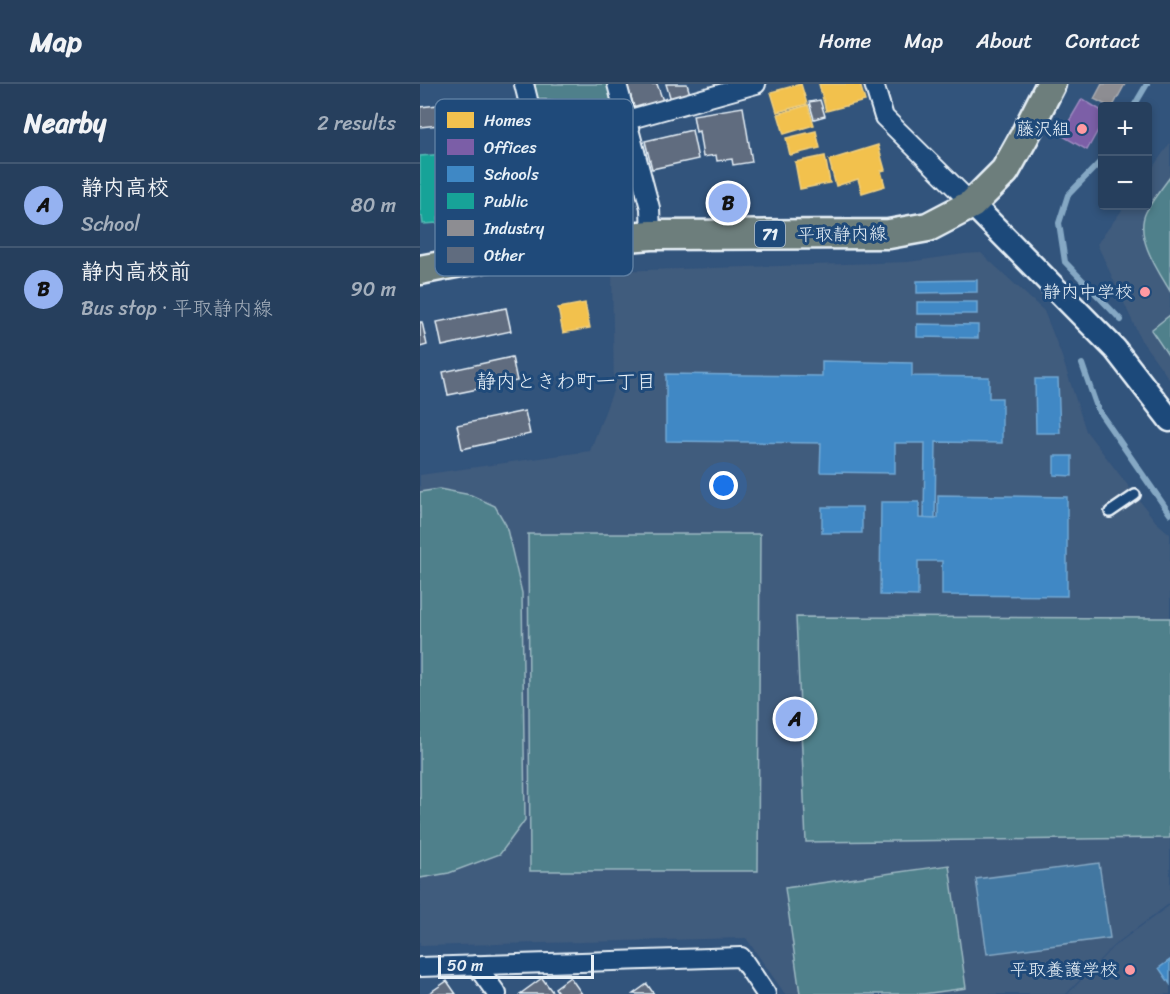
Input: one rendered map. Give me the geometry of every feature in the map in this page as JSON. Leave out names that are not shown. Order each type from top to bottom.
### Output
[{"type":"main road","name":"平取静内線","points":[[633,237],[889,234],[928,227],[972,204],[1005,171],[1051,84]]},
{"type":"main road","name":"平取静内線","points":[[420,270],[435,267]]},
{"type":"street","points":[[524,84],[528,99]]},
{"type":"street","points":[[617,84],[621,99]]},
{"type":"street","points":[[633,118],[756,84]]},
{"type":"street","points":[[874,84],[884,117],[1115,350],[1170,420]]},
{"type":"street","points":[[633,143],[650,208],[651,236]]},
{"type":"street","points":[[420,967],[741,957],[766,994]]},
{"type":"street","points":[[476,966],[497,994]]},
{"type":"lane","points":[[1110,512],[1136,495]]},
{"type":"shaded area","name":"静内中学校","points":[[1170,143],[1170,380],[1141,340],[1097,244],[1122,210],[1152,210],[1152,168]]},
{"type":"shaded area","points":[[981,253],[1044,311],[1061,354],[1086,431],[1156,522],[1170,534],[1170,903],[1113,946],[1066,994],[785,994],[746,938],[420,946],[420,475],[590,451],[614,388],[612,276],[633,276],[633,270],[908,262]]},
{"type":"shaded area","points":[[1099,863],[1110,938],[987,954],[976,879]]},
{"type":"shaded area","name":"平取養護学校","points":[[1170,905],[1170,994],[1068,994],[1113,947]]},
{"type":"green space","points":[[535,84],[608,84],[612,99],[537,99]]},
{"type":"green space","points":[[1170,177],[1170,291],[1149,253],[1143,232],[1146,212],[1152,210],[1154,199]]},
{"type":"green space","points":[[1170,315],[1170,358],[1151,330]]},
{"type":"green space","points":[[439,489],[471,495],[495,506],[506,525],[522,593],[525,820],[500,854],[449,873],[420,878],[420,492]]},
{"type":"green space","points":[[528,534],[760,534],[758,871],[530,871]]},
{"type":"green space","points":[[796,617],[1170,618],[1170,838],[806,842]]},
{"type":"green space","points":[[949,865],[966,988],[923,994],[800,994],[785,888]]},
{"type":"building: Homes","points":[[801,84],[807,104],[777,112],[771,92]]},
{"type":"building: Homes","points":[[819,84],[860,84],[865,101],[826,111]]},
{"type":"building: Homes","points":[[808,105],[814,125],[784,134],[778,114]]},
{"type":"building: Homes","points":[[816,131],[820,148],[790,155],[786,138]]},
{"type":"building: Homes","points":[[878,145],[885,170],[881,171],[885,186],[862,193],[858,179],[836,186],[829,160]]},
{"type":"building: Homes","points":[[825,156],[830,183],[800,189],[795,162]]},
{"type":"building: Homes","points":[[585,303],[590,328],[563,333],[558,308]]},
{"type":"building: Offices","name":"藤沢組","points":[[1082,99],[1098,109],[1098,130],[1087,150],[1061,135]]},
{"type":"building: Schools","points":[[977,280],[977,292],[917,293],[917,281]]},
{"type":"building: Schools","points":[[917,302],[977,302],[977,314],[917,314]]},
{"type":"building: Schools","points":[[917,324],[978,325],[978,338],[917,337]]},
{"type":"building: Schools","points":[[822,361],[912,363],[912,376],[989,377],[989,398],[1002,398],[1002,443],[936,442],[935,519],[924,519],[925,443],[895,443],[895,473],[820,472],[821,443],[666,441],[666,374],[822,376]]},
{"type":"building: Schools","points":[[1035,379],[1058,379],[1060,433],[1036,433]]},
{"type":"building: Schools","points":[[1054,456],[1072,456],[1072,476],[1054,475]]},
{"type":"building: Schools","points":[[938,495],[1067,497],[1067,596],[942,595],[942,561],[918,561],[918,596],[880,595],[881,502],[919,502],[919,518],[935,519],[938,518]]},
{"type":"building: Schools","points":[[822,507],[862,507],[862,533],[822,533]]},
{"type":"building: Schools","points":[[1170,960],[1170,984],[1159,968]]},
{"type":"building: Public","points":[[435,155],[435,223],[423,224],[422,216],[420,216],[420,156]]},
{"type":"building: Industry","points":[[1102,84],[1125,84],[1115,102],[1100,102],[1094,99]]},
{"type":"building: Other","points":[[627,84],[657,84],[663,101],[635,110]]},
{"type":"building: Other","points":[[666,84],[687,84],[690,94],[671,100]]},
{"type":"building: Other","points":[[820,100],[825,116],[814,119],[809,102]]},
{"type":"building: Other","points":[[435,105],[435,125],[420,127],[420,107]]},
{"type":"building: Other","points":[[743,107],[752,162],[733,165],[732,159],[717,161],[716,155],[703,157],[699,131],[696,132],[693,115]]},
{"type":"building: Other","points":[[692,130],[698,159],[652,169],[645,141]]},
{"type":"building: Other","points":[[506,308],[511,331],[442,346],[437,322]]},
{"type":"building: Other","points":[[420,322],[422,322],[427,345],[420,347]]},
{"type":"building: Other","points":[[512,357],[517,381],[448,395],[443,372]]},
{"type":"building: Other","points":[[525,411],[530,434],[462,449],[457,425]]},
{"type":"building: Other","points":[[570,977],[582,994],[559,994],[555,988]]},
{"type":"building: Other","points":[[542,978],[554,994],[520,994]]},
{"type":"building: Other","points":[[447,981],[456,994],[428,994]]},
{"type":"building: Other","points":[[647,984],[654,994],[633,994]]},
{"type":"waterway","points":[[1136,102],[1147,84]]},
{"type":"waterway","points":[[1098,164],[1068,195],[1059,223],[1065,262],[1121,320]]},
{"type":"waterway","points":[[1082,364],[1098,410],[1170,514]]},
{"type":"place","name":"藤沢組","points":[[1082,129]]},
{"type":"place","name":"静内高校前","points":[[728,203]]},
{"type":"place","name":"静内中学校","points":[[1145,292]]},
{"type":"place","name":"静内高校","points":[[795,719]]},
{"type":"place","name":"平取養護学校","points":[[1130,970]]},
{"type":"district","name":"静内ときわ町一丁目","points":[[566,381]]}]
